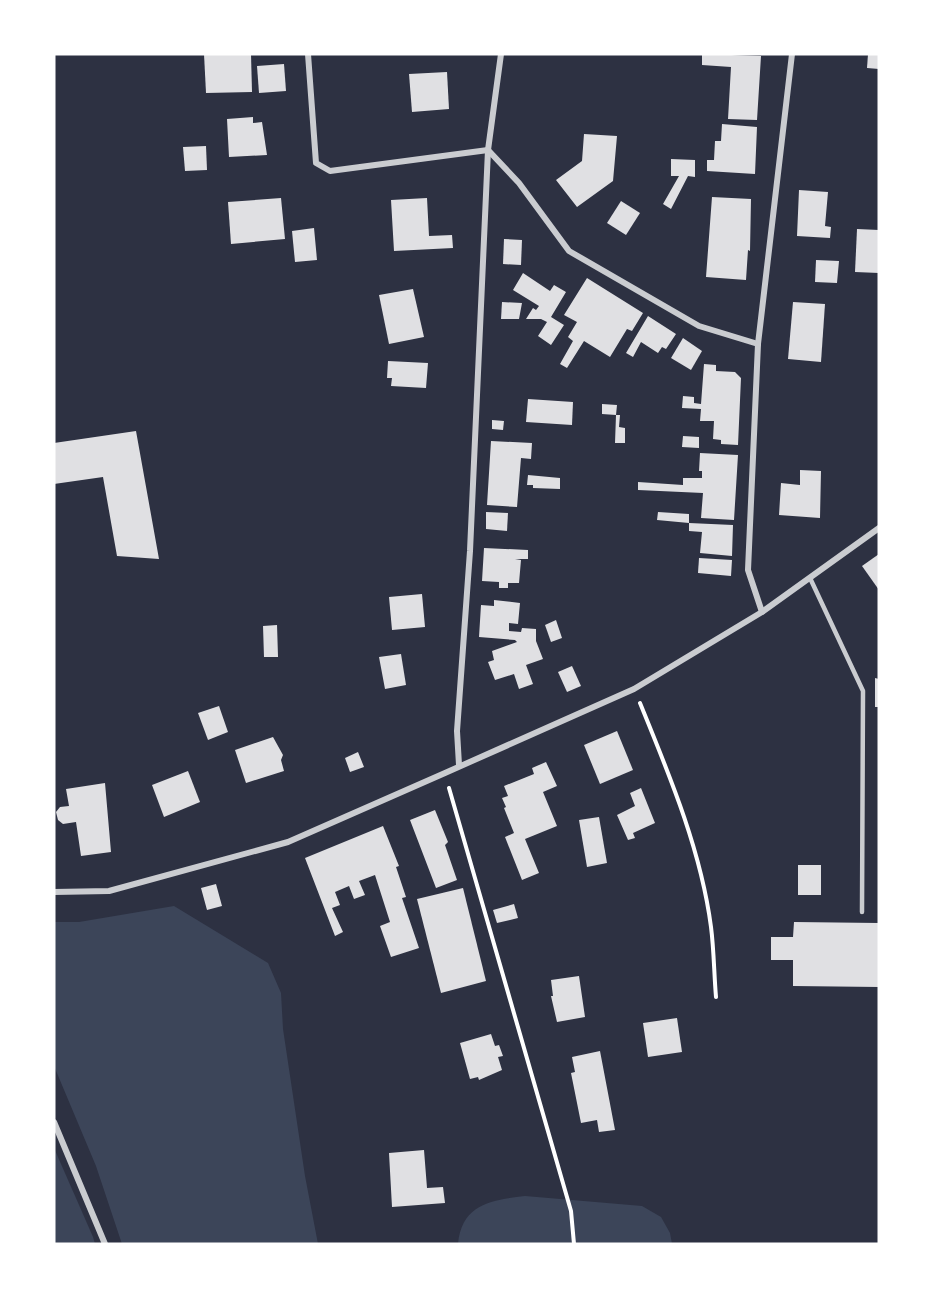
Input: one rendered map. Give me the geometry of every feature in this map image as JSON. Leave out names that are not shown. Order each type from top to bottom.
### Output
[{"type":"street","points":[[308,54],[316,164],[330,171],[488,150]]},
{"type":"street","points":[[459,765],[457,731],[470,551],[488,150],[501,54]]},
{"type":"street","points":[[762,612],[748,570],[758,344],[792,54]]},
{"type":"street","points":[[488,150],[519,183],[568,251],[699,326],[758,344]]},
{"type":"street","points":[[54,892],[110,891],[278,845],[445,773],[634,689],[762,612],[879,528]]},
{"type":"street","points":[[54,1122],[105,1244]]},
{"type":"lane","points":[[810,578],[863,691],[861,912]]},
{"type":"path","points":[[634,689],[668,771],[697,864],[711,927],[716,997]]},
{"type":"path","points":[[445,773],[571,1212],[574,1244]]},
{"type":"shaded area","points":[[174,906],[268,963],[281,993],[283,1029],[305,1176],[318,1244],[122,1244],[96,1166],[54,1066],[54,922],[79,922]]},
{"type":"shaded area","points":[[54,1148],[93,1237],[95,1244],[54,1244]]},
{"type":"shaded area","points":[[525,1196],[642,1206],[661,1217],[670,1233],[672,1244],[458,1244],[466,1220],[481,1206],[502,1199]]},
{"type":"building","points":[[204,54],[251,54],[252,92],[206,93]]},
{"type":"building","points":[[702,54],[761,56],[757,120],[728,119],[731,67],[702,65]]},
{"type":"building","points":[[868,54],[879,54],[879,69],[867,68]]},
{"type":"building","points":[[284,64],[286,91],[259,93],[257,66]]},
{"type":"building","points":[[447,72],[449,109],[412,112],[409,74]]},
{"type":"building","points":[[253,117],[253,123],[262,122],[267,155],[229,157],[227,119]]},
{"type":"building","points":[[722,124],[757,127],[755,174],[707,171],[707,160],[714,160],[715,141],[721,141]]},
{"type":"building","points":[[584,134],[617,136],[613,181],[577,207],[556,180],[582,161]]},
{"type":"building","points":[[206,146],[207,170],[185,171],[183,147]]},
{"type":"building","points":[[671,159],[695,160],[695,177],[688,176],[671,209],[663,204],[679,176],[671,176]]},
{"type":"building","points":[[799,190],[828,192],[825,226],[831,227],[830,238],[797,236]]},
{"type":"building","points":[[712,197],[751,199],[750,251],[748,250],[746,280],[706,277]]},
{"type":"building","points":[[281,198],[285,239],[231,244],[228,202]]},
{"type":"building","points":[[427,198],[429,236],[452,235],[453,248],[394,251],[391,200]]},
{"type":"building","points":[[621,201],[640,213],[626,235],[607,223]]},
{"type":"building","points":[[314,228],[317,260],[295,262],[292,231]]},
{"type":"building","points":[[857,229],[879,230],[879,273],[855,272]]},
{"type":"building","points":[[504,239],[522,240],[521,265],[503,264]]},
{"type":"building","points":[[816,260],[839,261],[837,283],[815,282]]},
{"type":"building","points":[[523,273],[550,291],[554,285],[566,292],[551,317],[564,325],[551,345],[538,336],[547,322],[541,319],[526,319],[533,308],[536,310],[539,306],[513,290]]},
{"type":"building","points":[[587,278],[643,313],[632,331],[627,329],[610,357],[584,341],[567,368],[560,364],[573,341],[568,337],[577,322],[564,315]]},
{"type":"building","points":[[413,289],[424,337],[389,344],[379,295]]},
{"type":"building","points":[[502,302],[522,303],[519,319],[501,319]]},
{"type":"building","points":[[793,302],[825,304],[821,362],[788,359]]},
{"type":"building","points":[[648,316],[676,334],[666,349],[662,347],[658,353],[641,342],[633,357],[626,353]]},
{"type":"building","points":[[683,338],[702,351],[691,370],[671,358]]},
{"type":"building","points":[[388,361],[428,363],[426,388],[391,386],[392,378],[387,378]]},
{"type":"building","points":[[704,364],[716,365],[716,371],[735,372],[741,378],[738,445],[721,444],[721,440],[713,439],[714,421],[700,421],[701,409],[682,408],[683,396],[694,397],[694,403],[701,404]]},
{"type":"building","points":[[528,399],[573,402],[572,425],[526,422]]},
{"type":"building","points":[[602,404],[617,405],[616,415],[602,414]]},
{"type":"building","points":[[616,415],[620,415],[619,427],[625,428],[625,443],[615,443]]},
{"type":"building","points":[[492,420],[504,421],[503,430],[492,429]]},
{"type":"building","points":[[136,431],[159,559],[117,556],[103,477],[54,484],[54,443]]},
{"type":"building","points":[[683,436],[699,437],[699,448],[682,447]]},
{"type":"building","points":[[491,441],[532,443],[531,459],[521,458],[517,507],[487,505]]},
{"type":"building","points":[[700,453],[738,455],[734,520],[701,518],[703,493],[638,490],[638,482],[683,485],[683,478],[702,478],[702,471],[699,471]]},
{"type":"building","points":[[800,470],[821,471],[820,518],[779,515],[781,483],[800,485]]},
{"type":"building","points":[[528,475],[560,478],[560,489],[533,488],[533,485],[527,485]]},
{"type":"building","points":[[486,512],[508,513],[507,531],[486,529]]},
{"type":"building","points":[[658,512],[689,514],[689,523],[657,520]]},
{"type":"building","points":[[689,523],[733,525],[732,556],[700,553],[702,532],[689,531]]},
{"type":"building","points":[[484,548],[528,550],[528,559],[515,559],[521,560],[519,583],[508,583],[508,588],[499,588],[499,582],[482,581]]},
{"type":"building","points":[[879,554],[879,590],[862,566]]},
{"type":"building","points":[[699,558],[732,560],[731,576],[698,573]]},
{"type":"building","points":[[422,594],[425,627],[392,630],[389,597]]},
{"type":"building","points":[[494,600],[520,603],[518,624],[509,623],[509,631],[521,632],[522,628],[536,629],[536,641],[543,659],[526,665],[533,684],[519,689],[514,674],[495,680],[488,662],[494,660],[492,651],[517,642],[479,637],[481,605],[494,606]]},
{"type":"building","points":[[556,620],[562,638],[551,642],[545,625]]},
{"type":"building","points":[[277,625],[278,657],[264,657],[263,626]]},
{"type":"building","points":[[401,654],[406,685],[385,689],[379,657]]},
{"type":"building","points":[[572,666],[581,686],[567,692],[558,672]]},
{"type":"building","points":[[875,678],[879,679],[879,707],[875,707]]},
{"type":"building","points":[[219,706],[228,732],[208,740],[198,713]]},
{"type":"building","points":[[617,731],[633,770],[600,784],[584,745]]},
{"type":"building","points":[[273,737],[283,755],[281,760],[284,771],[246,783],[235,750]]},
{"type":"building","points":[[358,752],[364,767],[350,772],[345,758]]},
{"type":"building","points":[[546,762],[557,786],[543,792],[557,826],[525,839],[539,873],[522,880],[505,837],[514,833],[504,808],[506,807],[502,798],[508,796],[504,786],[534,774],[532,768]]},
{"type":"building","points":[[188,771],[200,802],[164,817],[152,785]]},
{"type":"building","points":[[105,783],[111,852],[81,856],[76,822],[63,824],[58,820],[56,812],[60,807],[69,806],[66,789]]},
{"type":"building","points":[[641,788],[655,823],[633,833],[635,838],[628,840],[617,815],[635,806],[630,793]]},
{"type":"building","points":[[435,810],[448,842],[445,845],[457,880],[436,888],[410,820]]},
{"type":"building","points":[[599,817],[607,863],[587,867],[579,820]]},
{"type":"building","points":[[383,826],[399,866],[396,867],[406,897],[402,898],[419,948],[391,957],[380,926],[390,922],[375,875],[359,881],[365,895],[354,899],[349,886],[335,892],[340,905],[332,908],[343,932],[335,936],[305,858]]},
{"type":"building","points":[[798,865],[821,865],[821,895],[798,895]]},
{"type":"building","points":[[216,884],[222,906],[207,910],[201,888]]},
{"type":"building","points":[[463,888],[486,981],[441,993],[417,899]]},
{"type":"building","points":[[514,904],[518,918],[497,923],[493,910]]},
{"type":"building","points":[[794,922],[879,923],[879,987],[793,986],[793,960],[771,960],[771,937],[793,937]]},
{"type":"building","points":[[579,976],[585,1017],[557,1022],[551,996],[553,996],[551,980]]},
{"type":"building","points":[[677,1018],[682,1052],[648,1057],[643,1023]]},
{"type":"building","points":[[491,1034],[495,1046],[499,1045],[503,1056],[498,1057],[502,1070],[479,1080],[478,1077],[470,1079],[460,1043]]},
{"type":"building","points":[[600,1051],[615,1130],[599,1132],[597,1120],[581,1123],[571,1073],[575,1072],[572,1057]]},
{"type":"building","points":[[424,1150],[427,1188],[443,1187],[445,1203],[392,1207],[389,1153]]}]
